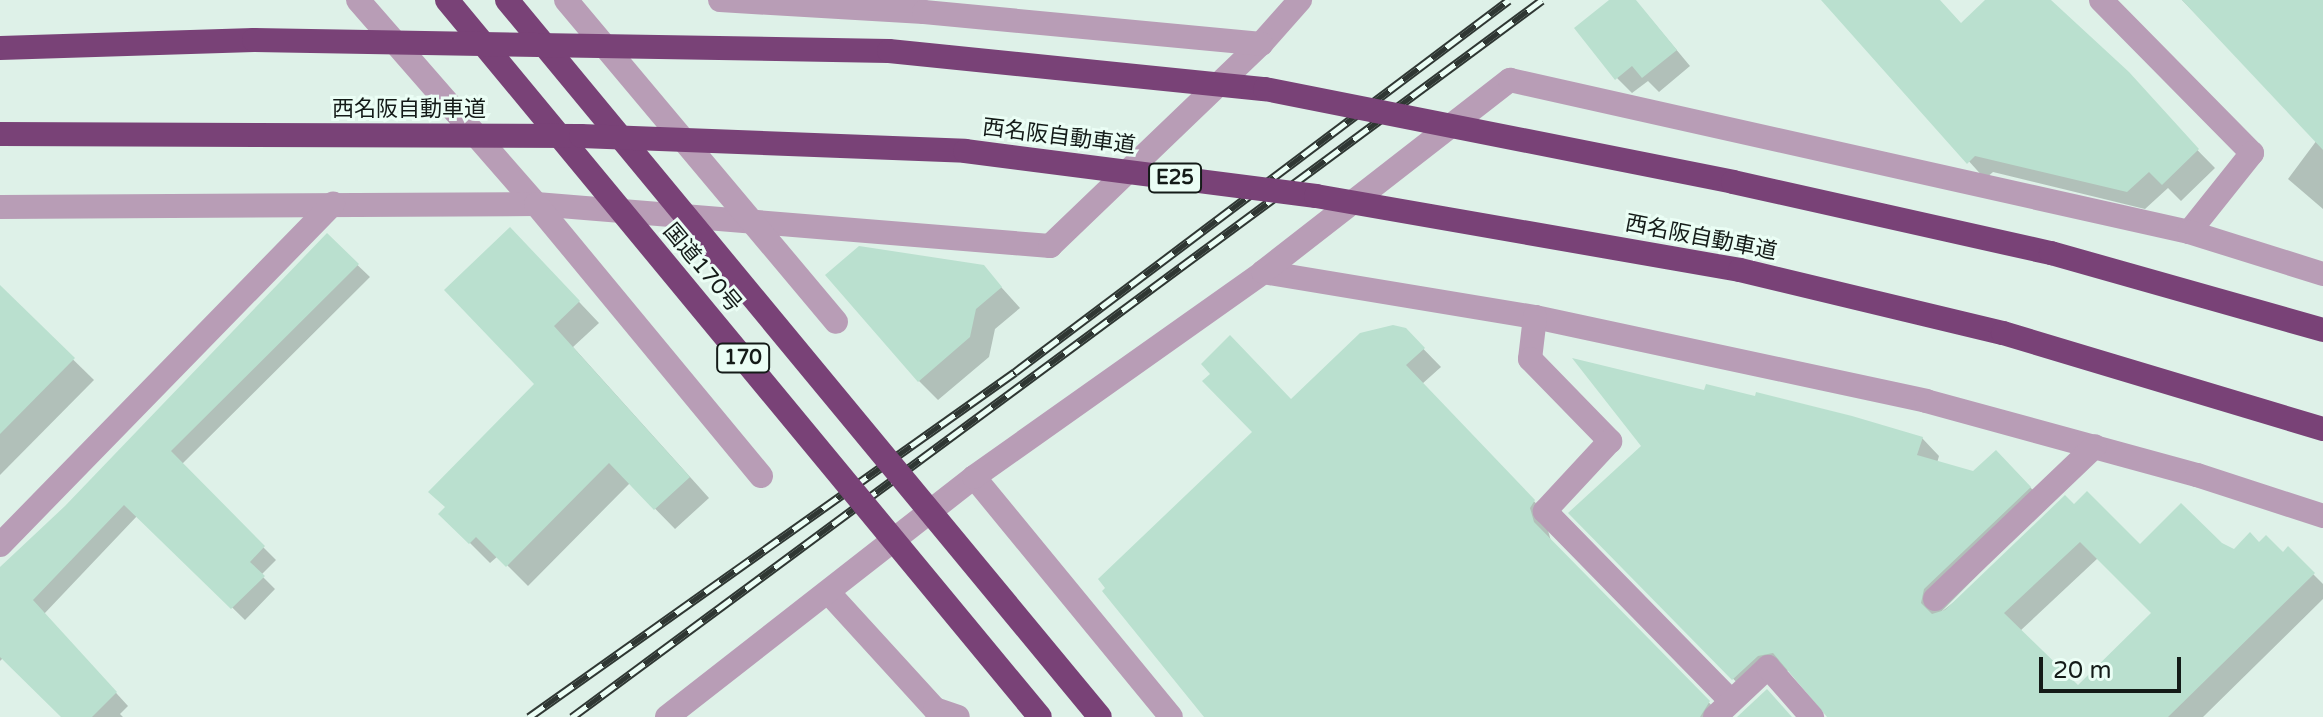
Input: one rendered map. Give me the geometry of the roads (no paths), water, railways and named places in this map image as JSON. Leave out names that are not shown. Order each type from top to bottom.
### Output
[{"type":"highway","name":"国道170号","points":[[447,0],[1040,717]]},
{"type":"highway","name":"国道170号","points":[[507,0],[1100,717]]},
{"type":"highway","points":[[0,48],[254,40],[889,51],[1265,89],[1733,182],[2051,253],[2323,330]]},
{"type":"highway","name":"西名阪自動車道","points":[[0,134],[581,136],[965,151],[1316,196],[1740,270],[2003,333],[2323,429]]},
{"type":"street","points":[[358,0],[536,204],[761,476]]},
{"type":"street","points":[[566,0],[836,322]]},
{"type":"street","points":[[720,0],[939,14],[1261,44]]},
{"type":"street","points":[[0,207],[536,204],[1050,246],[1261,44],[1300,0]]},
{"type":"street","points":[[2101,0],[2252,153],[2189,232]]},
{"type":"street","points":[[667,717],[974,477],[1263,272],[1510,80],[2189,232],[2323,274]]},
{"type":"street","points":[[0,545],[333,204]]},
{"type":"street","points":[[1263,272],[1535,317],[1926,401],[2095,446],[2323,516]]},
{"type":"street","points":[[1535,317],[1530,359],[1610,441],[1545,511],[1723,709],[1768,667],[1812,717]]},
{"type":"street","points":[[1935,599],[2095,446]]},
{"type":"street","points":[[974,477],[1171,717]]},
{"type":"street","points":[[828,592],[935,709],[958,717]]},
{"type":"railway","points":[[529,717],[1015,372],[1509,0]]},
{"type":"railway","points":[[572,717],[1542,0]]}]
